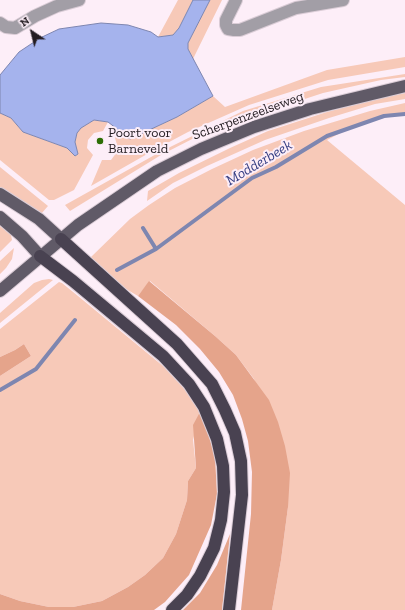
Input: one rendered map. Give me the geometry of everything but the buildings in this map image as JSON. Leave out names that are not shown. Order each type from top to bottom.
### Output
[{"type":"highway","points":[[61,239],[177,344],[212,384],[225,410],[235,433],[241,461],[242,495],[229,610]]},
{"type":"highway","points":[[40,256],[73,281],[163,356],[190,384],[204,407],[218,439],[223,466],[224,492],[221,520],[214,548],[200,576],[187,595],[172,610]]},
{"type":"main road","name":"Scherpenzeelseweg","points":[[0,291],[83,221],[157,171],[201,149],[254,127],[310,109],[405,86]]},
{"type":"main road","points":[[0,194],[39,219],[61,239]]},
{"type":"main road","points":[[0,216],[22,236],[40,256]]},
{"type":"street","points":[[0,23],[6,27],[15,28],[35,16],[57,6],[79,0]]},
{"type":"street","points":[[236,0],[226,20],[226,25],[228,28],[234,30],[240,30],[296,8],[343,0]]},
{"type":"shaded area","points":[[178,0],[193,0],[179,28],[173,35],[158,37]]},
{"type":"shaded area","points":[[210,0],[222,0],[193,59],[188,49],[188,43]]},
{"type":"shaded area","points":[[405,57],[405,67],[328,80],[249,105],[188,132],[91,186],[102,160],[111,160],[117,152],[118,148],[115,138],[119,129],[130,139],[177,117],[213,96],[225,107],[327,70]]},
{"type":"shaded area","points":[[405,74],[405,77],[381,80],[323,93],[200,135],[161,155],[70,211],[65,205],[160,152],[243,111],[321,87]]},
{"type":"shaded area","points":[[405,93],[405,99],[375,104],[265,140],[173,183],[147,201],[148,191],[179,173],[268,131],[327,112]]},
{"type":"shaded area","points":[[405,103],[405,114],[391,116],[354,126],[327,140],[405,205],[405,610],[272,610],[281,560],[288,507],[254,379],[236,355],[150,281],[138,296],[114,282],[94,263],[91,257],[130,219],[149,205],[175,188],[212,169],[253,150],[304,131],[370,111]]},
{"type":"shaded area","points":[[0,113],[11,118],[23,132],[67,148],[75,156],[78,154],[75,142],[80,128],[94,120],[108,122],[103,131],[94,133],[88,140],[87,148],[93,155],[74,190],[54,200],[49,200],[0,160]]},
{"type":"shaded area","points":[[0,167],[48,206],[41,214],[0,188]]},
{"type":"shaded area","points":[[0,226],[11,235],[12,240],[0,252]]},
{"type":"shaded area","points":[[14,248],[12,259],[0,274],[0,261]]},
{"type":"shaded area","points":[[49,279],[53,280],[0,323],[0,313],[34,283]]},
{"type":"shaded area","points":[[149,281],[236,355],[269,400],[278,422],[285,446],[290,473],[288,507],[281,560],[272,610],[241,610],[251,514],[252,472],[248,441],[242,419],[233,395],[219,372],[200,349],[176,325],[138,296]]},
{"type":"shaded area","points":[[59,282],[163,366],[189,394],[200,412],[193,440],[196,468],[188,481],[187,500],[176,534],[163,558],[145,575],[128,587],[102,601],[73,607],[49,607],[20,601],[0,594],[0,376],[31,356],[24,344],[0,357],[0,329]]},
{"type":"shaded area","points":[[24,344],[31,356],[0,376],[0,357]]},
{"type":"shaded area","points":[[200,412],[204,419],[215,457],[217,494],[211,525],[189,575],[165,602],[154,610],[0,610],[0,594],[20,601],[49,607],[73,607],[102,601],[128,587],[145,575],[163,558],[176,534],[187,500],[188,481],[196,468],[193,425]]},
{"type":"shaded area","points":[[230,534],[222,610],[183,610],[200,593],[217,565]]},
{"type":"water","points":[[193,0],[210,0],[188,43],[188,49],[213,96],[177,117],[130,139],[108,122],[94,120],[81,128],[77,133],[75,142],[78,154],[75,156],[67,148],[23,132],[11,118],[0,113],[0,75],[19,52],[40,38],[59,29],[101,23],[128,25],[151,32],[158,37],[173,35],[179,28]]},
{"type":"waterway","name":"Modderbeek","points":[[117,270],[156,249],[252,178],[276,167],[327,136],[384,116],[405,114]]},
{"type":"waterway","points":[[143,228],[156,249]]},
{"type":"waterway","name":"Modderbeek","points":[[0,390],[36,369],[75,320]]},
{"type":"place","name":"Poort voor Barneveld","points":[[100,141]]}]
